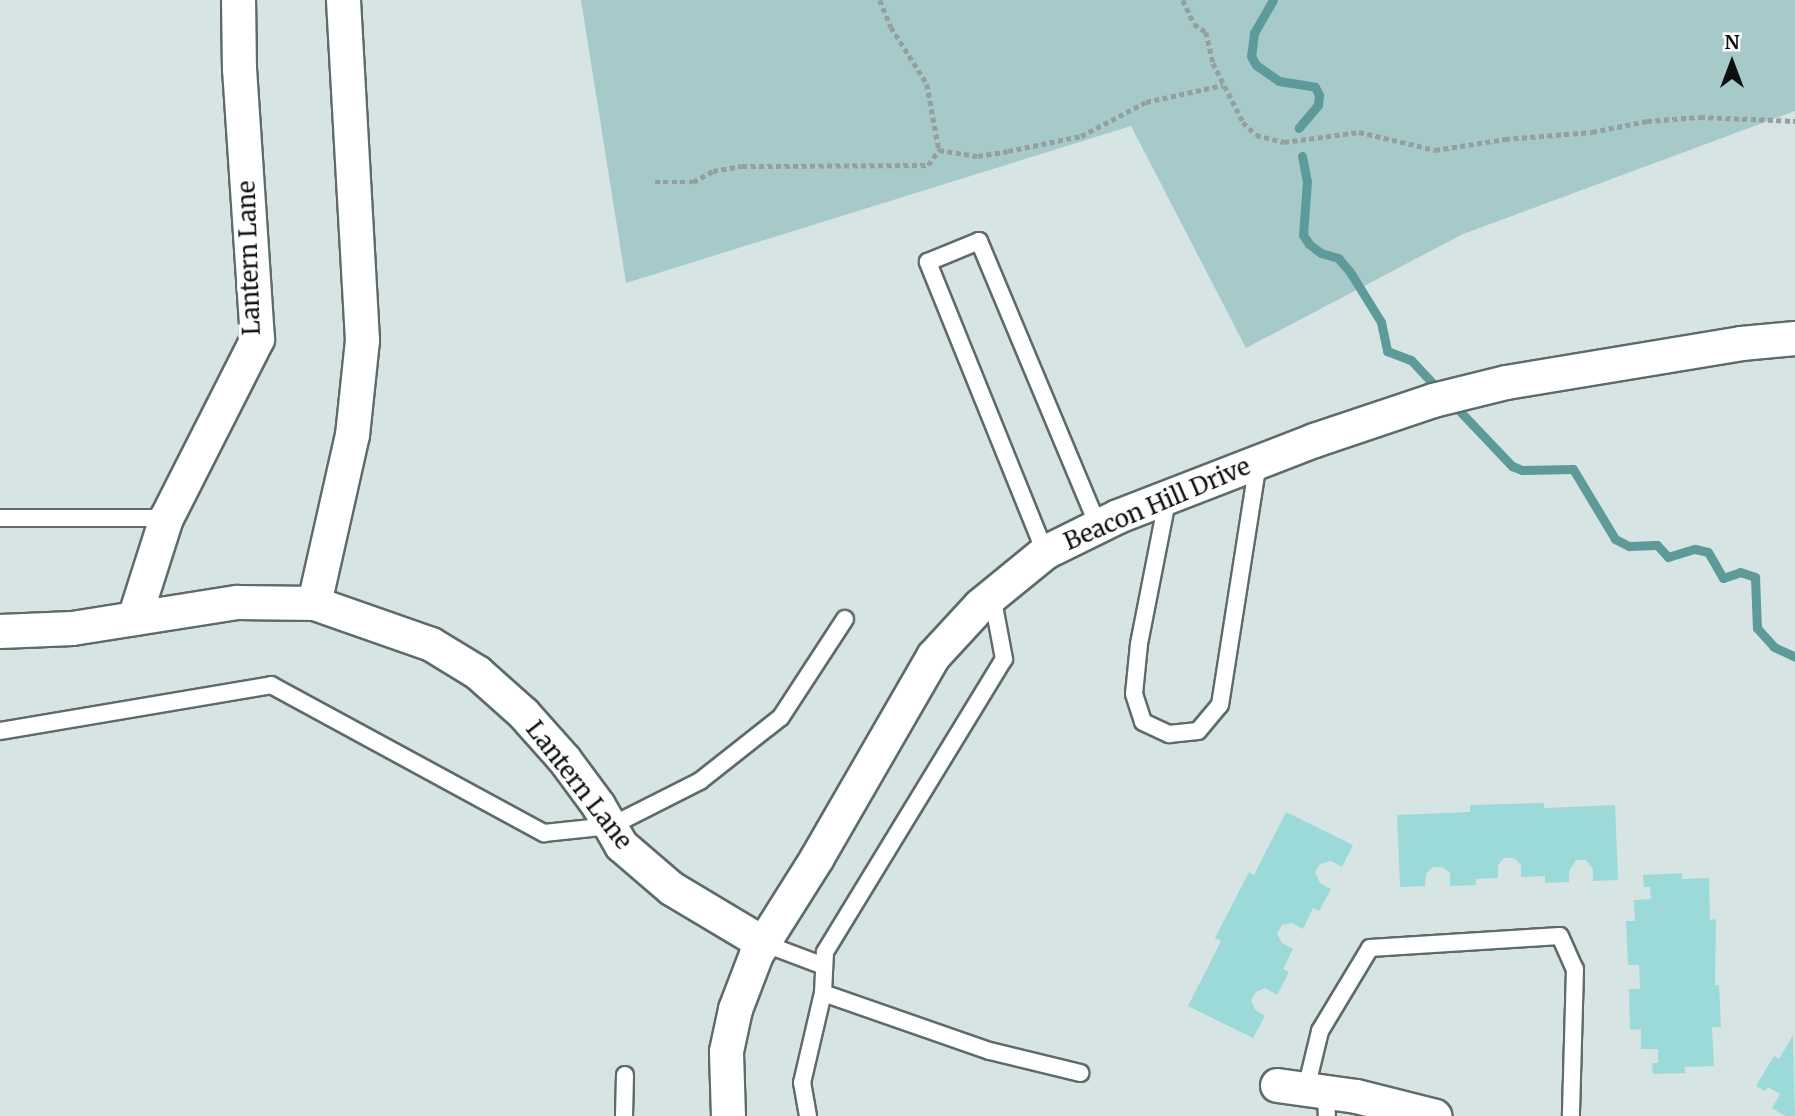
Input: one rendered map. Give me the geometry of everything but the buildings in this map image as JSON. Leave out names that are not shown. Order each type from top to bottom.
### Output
[{"type":"street","name":"Lantern Lane","points":[[134,618],[166,518],[257,339],[239,69],[238,0]]},
{"type":"street","points":[[314,603],[352,435],[362,340],[343,0]]},
{"type":"street","name":"Beacon Hill Drive","points":[[728,1116],[726,1051],[735,1009],[763,943],[933,656],[992,596],[1045,552],[1168,496],[1433,400],[1506,382],[1741,343],[1795,338]]},
{"type":"street","name":"Lantern Lane","points":[[0,631],[72,628],[237,602],[314,603],[431,644],[477,672],[523,713],[564,759],[611,826],[621,845],[671,888],[763,943]]},
{"type":"street","points":[[1309,1095],[1435,1116]]},
{"type":"lane","points":[[1045,552],[928,262],[979,241],[1098,526]]},
{"type":"lane","points":[[1168,496],[1139,644],[1134,694],[1143,722],[1170,734],[1198,731],[1220,705],[1259,461]]},
{"type":"lane","points":[[0,519],[166,518]]},
{"type":"lane","points":[[808,1116],[802,1083],[823,993],[825,953],[1004,659],[992,596]]},
{"type":"lane","points":[[0,731],[271,685],[544,833],[611,826],[700,781],[781,717],[845,619]]},
{"type":"lane","points":[[1309,1095],[1320,1031],[1370,948],[1560,936],[1575,969],[1571,1116]]},
{"type":"lane","points":[[763,943],[824,966]]},
{"type":"lane","points":[[823,993],[990,1051],[1080,1073]]},
{"type":"lane","points":[[624,1116],[625,1075]]},
{"type":"path","points":[[655,182],[693,182],[713,172],[742,166],[928,165],[939,150],[927,84],[891,27],[880,0]]},
{"type":"path","points":[[1183,0],[1194,24],[1206,33],[1223,85],[1243,122],[1256,135],[1284,142],[1359,132],[1435,150],[1505,139],[1592,132],[1647,121],[1700,117],[1795,121]]},
{"type":"path","points":[[939,150],[978,156],[1082,136],[1146,102],[1223,85]]},
{"type":"shaded area","points":[[581,0],[1795,0],[1795,111],[1463,234],[1246,348],[1131,126],[626,283]]},
{"type":"waterway","points":[[1273,0],[1254,33],[1251,56],[1256,65],[1279,81],[1315,87],[1319,95],[1318,105],[1299,128]]},
{"type":"waterway","points":[[1302,156],[1307,181],[1303,235],[1309,244],[1321,253],[1338,258],[1350,272],[1381,322],[1387,351],[1411,360],[1438,389]]},
{"type":"waterway","points":[[1453,404],[1512,466],[1522,470],[1573,469],[1615,539],[1629,546],[1657,545],[1668,557],[1695,549],[1708,552],[1723,578],[1740,572],[1755,577],[1757,628],[1774,647],[1795,657]]}]
